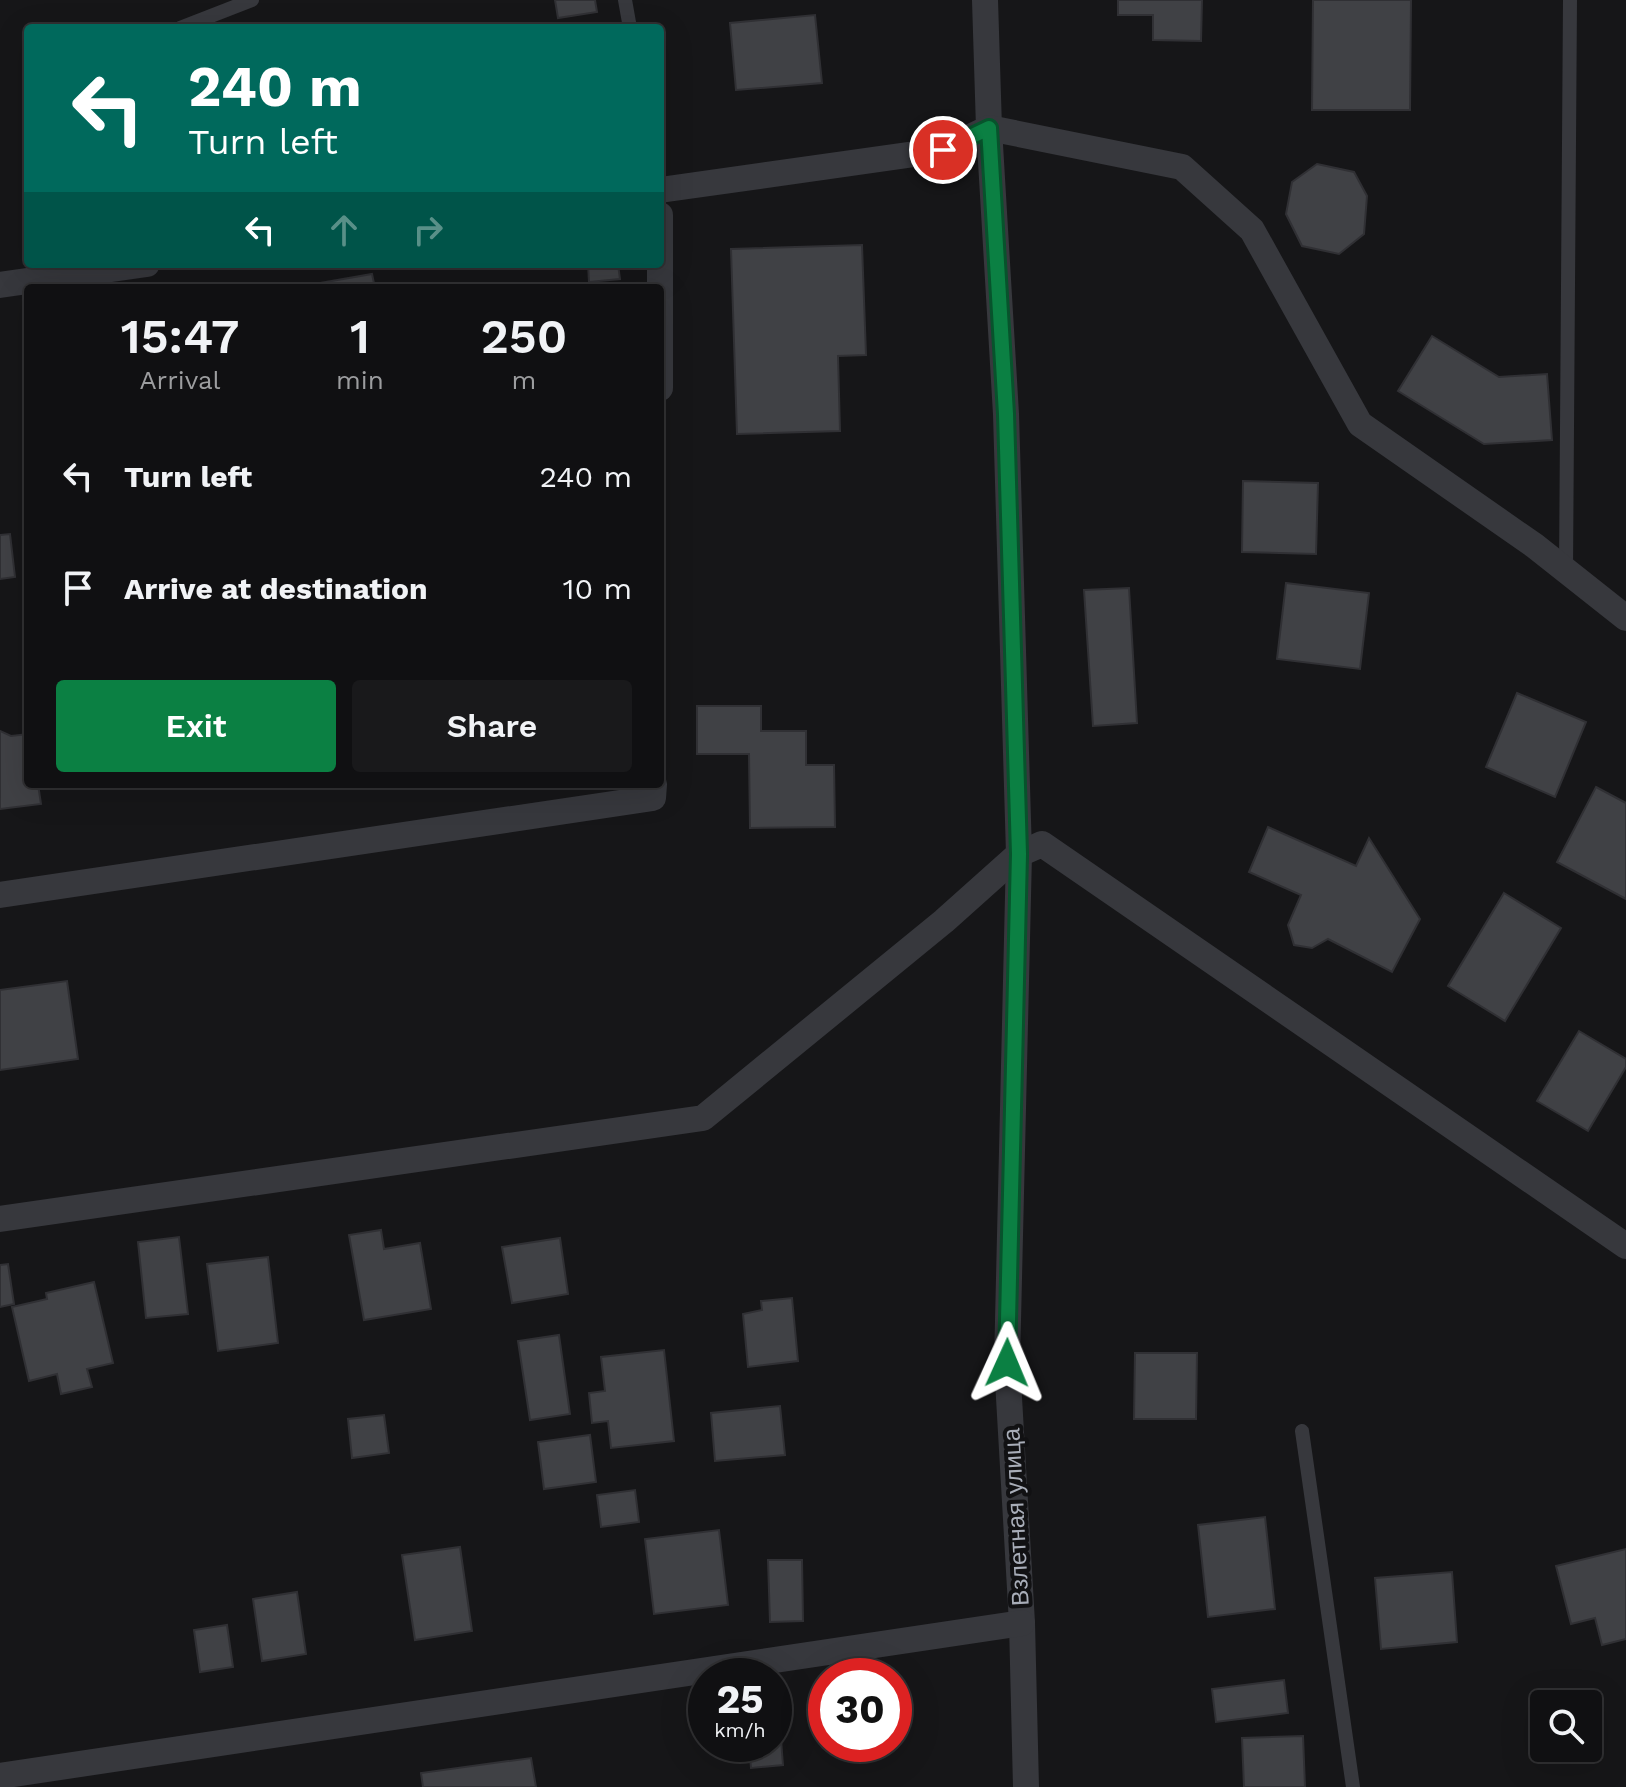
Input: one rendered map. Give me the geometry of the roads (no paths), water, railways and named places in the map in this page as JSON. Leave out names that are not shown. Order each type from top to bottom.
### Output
[{"type":"street","name":"Взлетная улица","points":[[985,0],[989,128],[1006,414],[1019,854],[1007,1363],[1022,1623],[1026,1787]]},
{"type":"street","points":[[664,189],[943,150],[989,128],[1182,167],[1252,230],[1360,424],[1566,571],[1626,618]]},
{"type":"street","points":[[0,285],[119,268]]},
{"type":"street","points":[[0,895],[653,798],[654,788]]},
{"type":"street","points":[[0,1219],[703,1118],[944,921],[1019,854],[1042,844],[1626,1246]]},
{"type":"street","points":[[0,1776],[1022,1623]]},
{"type":"lane","points":[[190,24],[252,0]]},
{"type":"lane","points":[[625,0],[629,24]]},
{"type":"lane","points":[[1566,571],[1570,0]]},
{"type":"lane","points":[[1302,1431],[1353,1787]]}]
